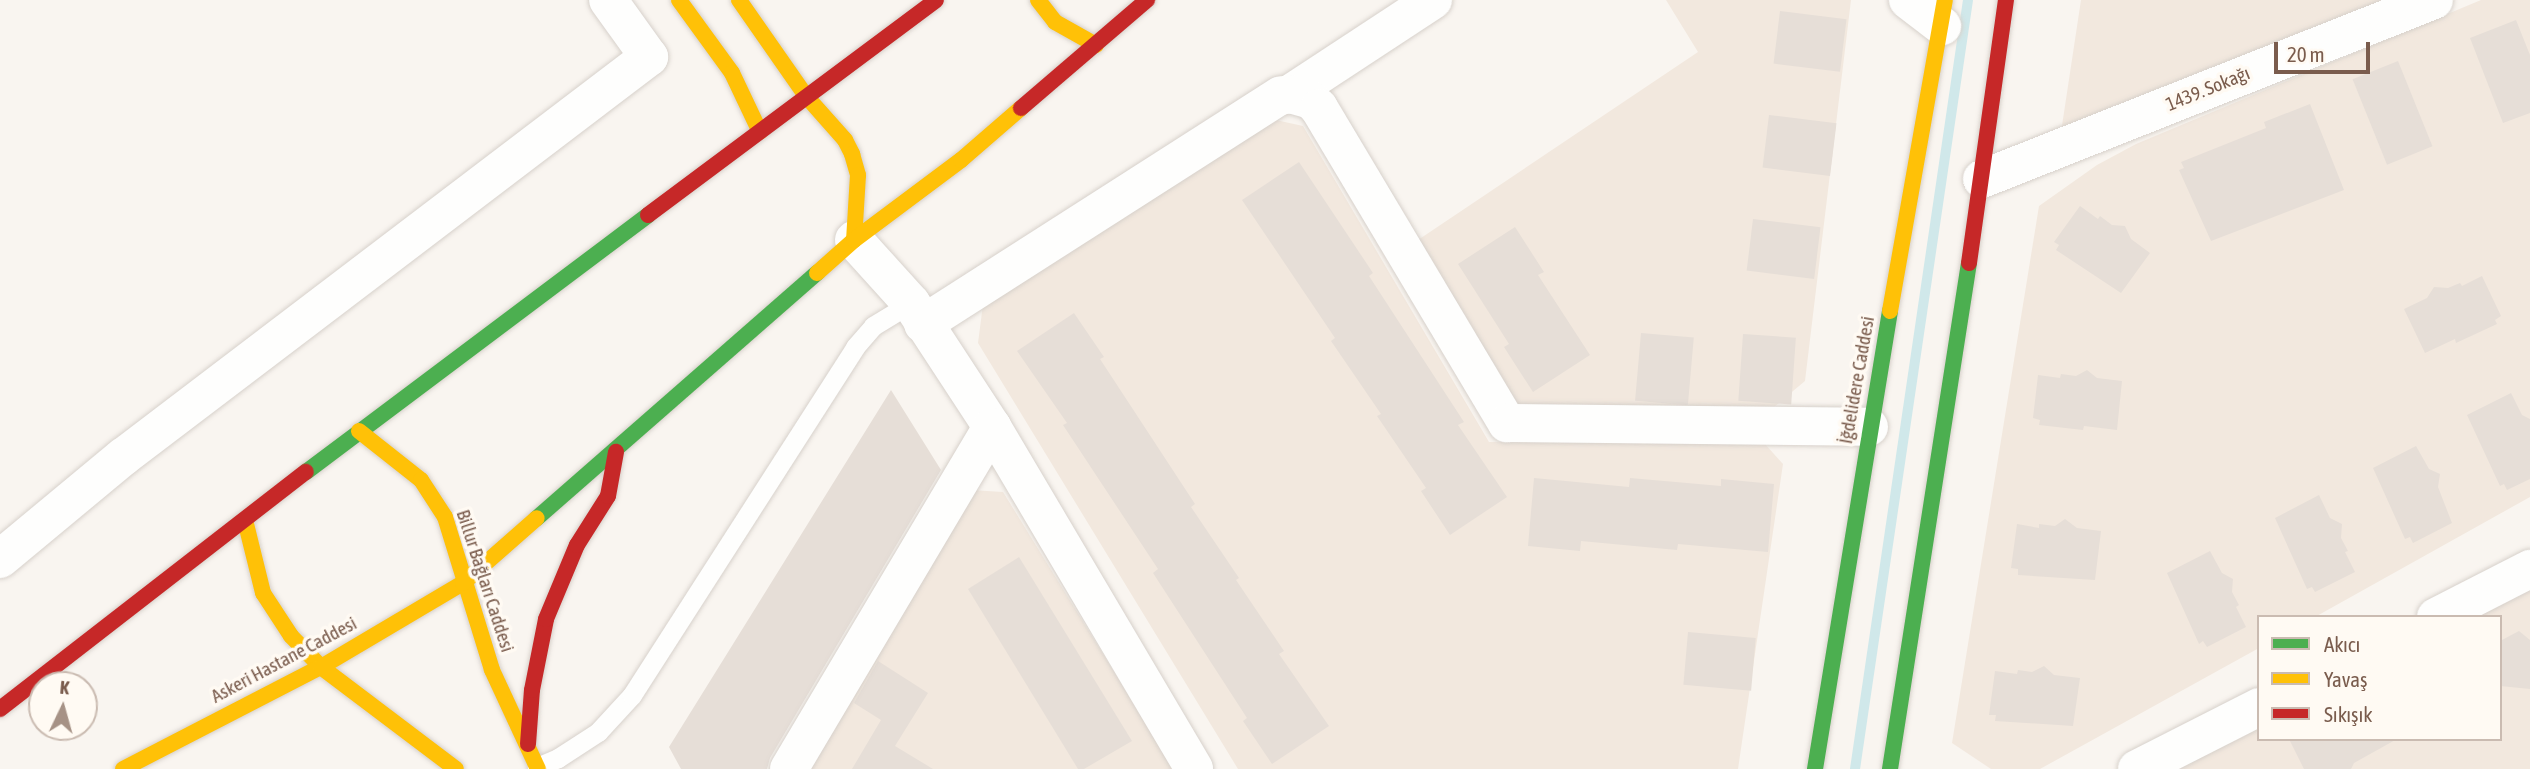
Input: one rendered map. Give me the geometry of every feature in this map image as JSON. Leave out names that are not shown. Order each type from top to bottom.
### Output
[{"type":"street","points":[[0,559],[123,457],[649,57],[608,0]]},
{"type":"street","points":[[679,0],[732,72],[760,132]]},
{"type":"street","points":[[739,0],[806,96],[839,132],[852,154],[858,175],[854,240],[917,313],[992,427],[1194,769]]},
{"type":"street","points":[[0,709],[359,431],[936,0]]},
{"type":"street","points":[[1038,0],[1055,22],[1096,45]]},
{"type":"street","name":"Askeri Hastane Caddesi","points":[[123,769],[320,667],[463,583],[616,452],[854,240],[961,160],[1147,0]]},
{"type":"street","points":[[917,313],[1280,96],[1290,94],[1433,0]]},
{"type":"street","points":[[1908,0],[1944,13]]},
{"type":"street","points":[[1890,769],[1982,179],[2006,0]]},
{"type":"street","name":"1439. Sokağı","points":[[1982,179],[2434,0]]},
{"type":"street","name":"İğdelidere Caddesi","points":[[1815,769],[1869,427],[1944,13]]},
{"type":"street","points":[[1290,94],[1311,100],[1319,108],[1507,423],[1869,427]]},
{"type":"street","points":[[789,769],[992,427]]},
{"type":"street","name":"Billur Bağları Caddesi","points":[[359,431],[405,466],[435,497],[452,538],[463,583],[492,670],[537,768]]},
{"type":"street","points":[[528,746],[534,678],[546,619],[576,545],[608,496],[616,452]]},
{"type":"street","points":[[245,520],[263,593],[291,636],[320,667],[456,769]]},
{"type":"street","points":[[2440,615],[2530,569]]},
{"type":"street","points":[[2137,769],[2257,708]]},
{"type":"lane","points":[[537,768],[598,732],[632,695],[855,347],[873,326],[917,313]]},
{"type":"shaded area","points":[[1666,0],[1851,0],[1805,381],[1768,412],[1510,404],[1415,242],[1698,52]]},
{"type":"shaded area","points":[[2081,0],[2417,0],[2058,152]]},
{"type":"shaded area","points":[[2481,0],[2530,0],[2530,497],[2319,615],[2257,615],[2257,649],[2040,769],[1991,769],[1952,743],[2039,206],[2097,165],[2136,144]]},
{"type":"shaded area","points":[[1267,118],[1303,126],[1489,442],[1765,444],[1783,464],[1738,769],[1238,769],[978,343],[985,289]]},
{"type":"shaded area","points":[[971,490],[1003,492],[1174,769],[805,769]]},
{"type":"shaded area","points":[[2530,573],[2530,769],[2160,769],[2257,718],[2257,741],[2502,741],[2502,615],[2451,615]]},
{"type":"building","points":[[1780,11],[1847,19],[1840,72],[1774,64]]},
{"type":"building","points":[[2516,20],[2530,55],[2530,113],[2503,123],[2470,38]]},
{"type":"building","points":[[2398,61],[2432,146],[2387,165],[2353,79]]},
{"type":"building","points":[[2310,104],[2344,190],[2211,241],[2179,170],[2184,168],[2181,162],[2266,128],[2264,122]]},
{"type":"building","points":[[1769,115],[1836,123],[1830,176],[1763,168]]},
{"type":"building","points":[[1299,162],[1373,273],[1369,276],[1464,422],[1458,425],[1507,497],[1450,535],[1421,491],[1426,488],[1377,416],[1381,414],[1331,341],[1335,338],[1242,200]]},
{"type":"building","points":[[2080,206],[2098,219],[2100,216],[2112,225],[2125,226],[2131,239],[2150,253],[2121,293],[2056,250],[2059,245],[2054,242]]},
{"type":"building","points":[[1753,219],[1820,227],[1814,279],[1747,271]]},
{"type":"building","points":[[1515,227],[1544,272],[1538,275],[1590,355],[1533,392],[1504,347],[1509,344],[1458,264]]},
{"type":"building","points":[[2482,276],[2501,316],[2495,320],[2497,324],[2456,343],[2455,339],[2425,353],[2404,309],[2427,298],[2434,287],[2448,288],[2460,283],[2462,286]]},
{"type":"building","points":[[1074,313],[1104,357],[1100,359],[1195,504],[1191,507],[1239,578],[1236,580],[1284,651],[1279,654],[1329,726],[1272,764],[1243,721],[1247,718],[1153,573],[1158,569],[1063,425],[1067,423],[1017,351]]},
{"type":"building","points":[[1641,333],[1694,338],[1688,405],[1635,401]]},
{"type":"building","points":[[1743,334],[1796,338],[1791,405],[1738,401]]},
{"type":"building","points":[[2087,370],[2097,378],[2122,381],[2117,430],[2084,426],[2083,430],[2039,425],[2040,420],[2033,418],[2038,375],[2060,378],[2061,374],[2076,376]]},
{"type":"building","points":[[891,390],[941,470],[770,758],[767,769],[681,769],[669,747]]},
{"type":"building","points":[[2511,393],[2522,415],[2530,419],[2530,479],[2507,490],[2504,484],[2500,486],[2467,415]]},
{"type":"building","points":[[2416,446],[2429,469],[2440,474],[2438,487],[2452,523],[2413,543],[2410,537],[2405,539],[2373,468]]},
{"type":"building","points":[[1534,478],[1629,487],[1630,478],[1721,486],[1721,479],[1774,484],[1768,552],[1678,544],[1677,550],[1581,541],[1580,551],[1528,546]]},
{"type":"building","points":[[2319,495],[2330,518],[2342,524],[2341,538],[2355,572],[2315,592],[2312,587],[2307,589],[2275,518]]},
{"type":"building","points":[[2065,519],[2077,528],[2101,531],[2095,580],[2018,575],[2018,569],[2011,568],[2017,524],[2039,528],[2039,524],[2055,526]]},
{"type":"building","points":[[2210,551],[2222,573],[2233,579],[2232,592],[2239,605],[2236,607],[2246,627],[2207,647],[2203,641],[2199,644],[2167,573]]},
{"type":"building","points":[[1019,557],[1132,741],[1084,769],[1078,769],[968,589]]},
{"type":"building","points":[[2519,631],[2530,640],[2530,689],[2502,686],[2502,640]]},
{"type":"building","points":[[1688,632],[1756,638],[1751,691],[1683,685]]},
{"type":"building","points":[[878,661],[928,693],[895,746],[933,769],[852,769],[881,720],[854,703]]},
{"type":"building","points":[[2044,666],[2054,675],[2080,678],[2073,726],[1995,721],[1996,715],[1989,715],[1995,671],[2017,674],[2018,670],[2032,672]]},
{"type":"building","points":[[2290,741],[2393,741],[2354,763],[2351,769],[2304,769]]},
{"type":"waterway","points":[[1855,769],[1968,0]]},
{"type":"traffic: fast","points":[[306,472],[648,215]]},
{"type":"traffic: fast","points":[[1890,769],[1969,263]]},
{"type":"traffic: fast","points":[[537,518],[817,273]]},
{"type":"traffic: fast","points":[[1815,769],[1890,311]]},
{"type":"traffic: slow","points":[[679,0],[732,73],[760,132]]},
{"type":"traffic: slow","points":[[739,0],[806,96],[845,140],[852,154],[858,175],[854,240]]},
{"type":"traffic: slow","points":[[1038,0],[1055,22],[1096,45]]},
{"type":"traffic: slow","points":[[1890,311],[1945,0]]},
{"type":"traffic: slow","points":[[817,273],[854,240],[961,160],[1021,108]]},
{"type":"traffic: slow","points":[[359,431],[421,480],[445,517],[492,670],[538,769]]},
{"type":"traffic: slow","points":[[123,769],[321,667],[463,583],[537,518]]},
{"type":"traffic: slow","points":[[245,520],[263,593],[291,636],[321,667],[456,769]]},
{"type":"traffic: jam","points":[[648,215],[936,0]]},
{"type":"traffic: jam","points":[[1021,108],[1147,0]]},
{"type":"traffic: jam","points":[[1969,263],[2006,0]]},
{"type":"traffic: jam","points":[[528,744],[532,690],[546,619],[577,545],[608,496],[616,452]]},
{"type":"traffic: jam","points":[[0,709],[306,472]]}]
